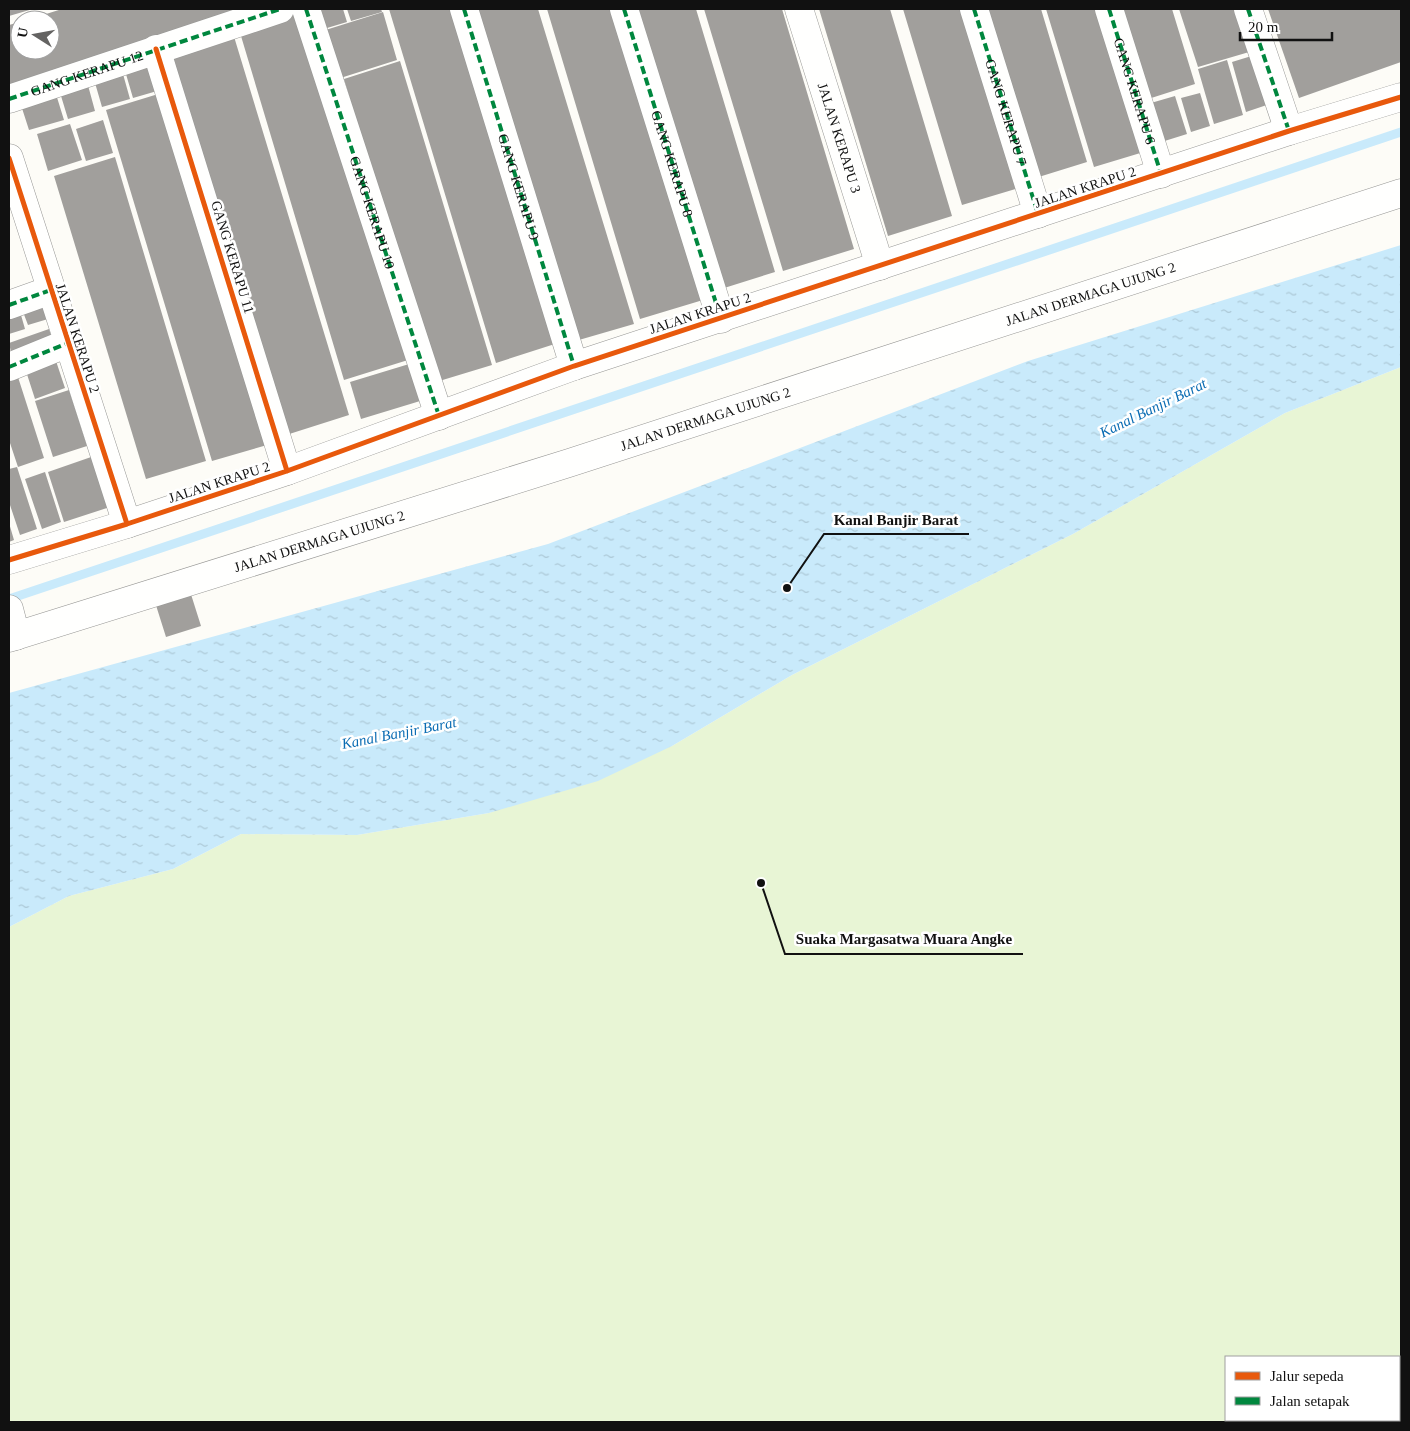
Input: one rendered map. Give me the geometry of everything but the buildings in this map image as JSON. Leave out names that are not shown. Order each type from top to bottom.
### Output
[{"type":"street","name":"GANG KERAPU 12","points":[[9,99],[280,9]]},
{"type":"street","name":"GANG KERAPU 10","points":[[306,9],[440,416]]},
{"type":"street","name":"GANG KERAPU 9","points":[[464,9],[574,366]]},
{"type":"street","name":"GANG KERAPU 8","points":[[624,9],[720,319]]},
{"type":"street","name":"JALAN KERAPU 3","points":[[798,9],[880,266]]},
{"type":"street","name":"GANG KERAPU 7","points":[[974,9],[1038,214]]},
{"type":"street","name":"GANG KERAPU 6","points":[[1109,9],[1161,174]]},
{"type":"street","points":[[1248,9],[1289,131]]},
{"type":"street","name":"GANG KERAPU 11","points":[[156,49],[287,471]]},
{"type":"street","name":"JALAN KRAPU 2","points":[[9,560],[127,524],[287,471],[574,366],[1289,131],[1401,97]]},
{"type":"street","name":"JALAN KERAPU 2","points":[[10,162],[127,524]]},
{"type":"street","name":"JALAN DERMAGA UJUNG 2","points":[[12,627],[569,463],[1401,194]]},
{"type":"street","points":[[9,306],[51,290]]},
{"type":"street","points":[[9,368],[68,343]]},
{"type":"green space","points":[[1401,367],[1401,1422],[9,1422],[9,927],[69,896],[173,869],[241,834],[357,835],[489,813],[672,746],[792,675],[1073,534],[1285,413]]},
{"type":"water","points":[[1401,245],[1401,367],[1285,413],[1073,534],[792,675],[672,746],[598,781],[489,813],[357,835],[241,834],[173,869],[69,896],[9,927],[9,693],[548,544],[1028,361]]},
{"type":"waterway","points":[[9,599],[1401,132]]},
{"type":"marked path","points":[[9,99],[280,9]]},
{"type":"marked path","points":[[306,9],[439,416]]},
{"type":"marked path","points":[[464,9],[574,366]]},
{"type":"marked path","points":[[624,9],[721,319]]},
{"type":"marked path","points":[[974,9],[1038,214]]},
{"type":"marked path","points":[[1109,9],[1161,174]]},
{"type":"marked path","points":[[1248,9],[1289,131]]},
{"type":"marked path","points":[[9,305],[51,290]]},
{"type":"marked path","points":[[9,367],[68,343]]},
{"type":"cycle path","points":[[156,49],[287,471]]},
{"type":"cycle path","points":[[9,560],[127,524],[287,471],[574,366],[1289,131],[1401,97]]},
{"type":"cycle path","points":[[9,158],[127,524]]},
{"type":"place","name":"Kanal Banjir Barat","points":[[787,588]]},
{"type":"place","name":"Suaka Margasatwa Muara Angke","points":[[761,883]]}]
